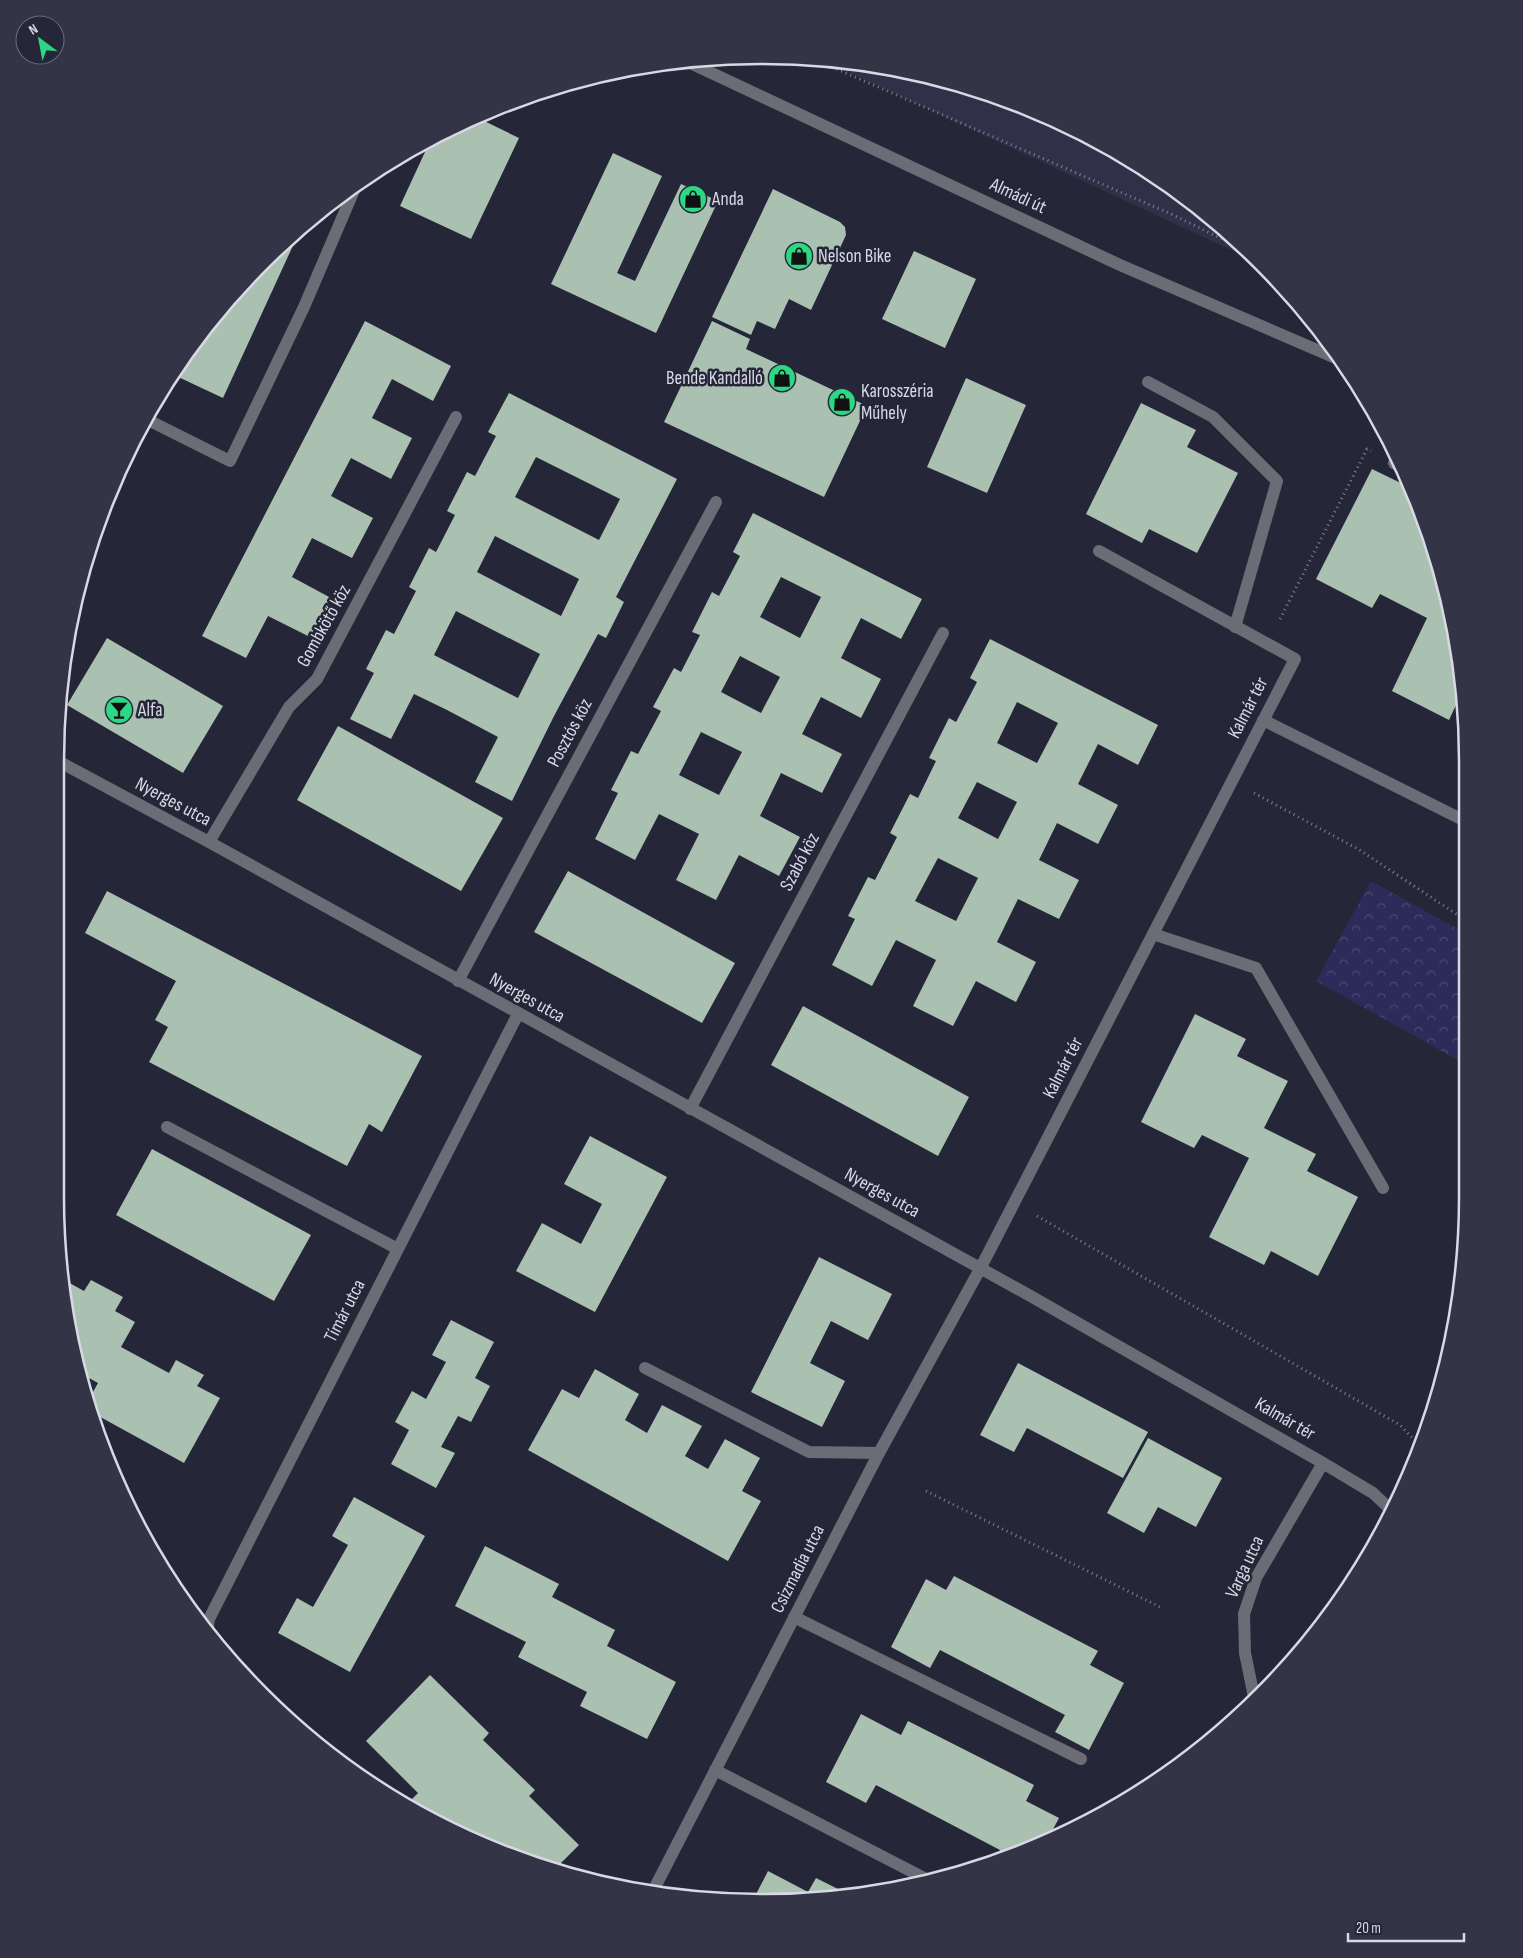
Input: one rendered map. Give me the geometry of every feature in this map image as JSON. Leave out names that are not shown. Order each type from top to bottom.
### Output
[{"type":"street","name":"Almádi út","points":[[700,67],[1120,265],[1328,355]]},
{"type":"street","points":[[152,422],[230,462],[304,307],[351,198]]},
{"type":"street","points":[[1148,382],[1213,417],[1277,481],[1235,627]]},
{"type":"street","name":"Gombkötő köz","points":[[209,842],[289,707],[317,679],[456,417]]},
{"type":"street","name":"Posztós köz","points":[[458,981],[716,502]]},
{"type":"street","name":"Kalmár tér","points":[[1099,551],[1294,658],[980,1269],[1323,1463],[1373,1493],[1387,1506]]},
{"type":"street","name":"Szabó köz","points":[[690,1109],[943,633]]},
{"type":"street","points":[[1263,720],[1459,818]]},
{"type":"street","name":"Nyerges utca","points":[[64,764],[209,842],[980,1269]]},
{"type":"street","points":[[1153,934],[1256,968],[1383,1188]]},
{"type":"street","name":"Tímár utca","points":[[209,1622],[518,1014]]},
{"type":"street","points":[[167,1127],[398,1249]]},
{"type":"street","name":"Csizmadia utca","points":[[656,1886],[879,1453],[980,1269]]},
{"type":"street","points":[[645,1368],[809,1452],[879,1453]]},
{"type":"street","name":"Varga utca","points":[[1253,1692],[1245,1653],[1244,1614],[1256,1578],[1323,1463]]},
{"type":"street","points":[[794,1617],[1081,1759]]},
{"type":"street","points":[[715,1770],[920,1876]]},
{"type":"path","points":[[834,68],[1162,210],[1226,241]]},
{"type":"path","points":[[1268,644],[1367,449],[1391,462]]},
{"type":"path","points":[[1232,781],[1358,849],[1459,916]]},
{"type":"path","points":[[1014,1204],[1400,1425],[1415,1440]]},
{"type":"path","points":[[926,1491],[1162,1608]]},
{"type":"shaded area","points":[[841,69],[898,77],[942,88],[986,101],[1029,117],[1070,136],[1110,157],[1149,181],[1186,208],[1240,254]]},
{"type":"green space","points":[[1371,881],[1459,930],[1459,1061],[1316,981]]},
{"type":"building","points":[[485,121],[519,138],[471,239],[400,206],[426,150]]},
{"type":"building","points":[[613,153],[662,176],[617,273],[635,281],[681,184],[718,201],[656,333],[551,284]]},
{"type":"building","points":[[773,189],[840,222],[845,227],[846,235],[811,310],[789,299],[775,329],[757,321],[751,335],[712,317]]},
{"type":"building","points":[[294,244],[223,398],[179,377],[237,301]]},
{"type":"building","points":[[914,251],[976,279],[945,348],[882,319]]},
{"type":"building","points":[[365,321],[451,366],[433,401],[392,379],[372,418],[412,438],[391,479],[351,458],[331,496],[373,518],[352,558],[312,538],[292,577],[331,598],[310,637],[268,616],[246,658],[202,636]]},
{"type":"building","points":[[712,321],[750,339],[746,349],[867,406],[824,497],[664,422]]},
{"type":"building","points":[[966,378],[1026,405],[987,493],[927,467]]},
{"type":"building","points":[[509,393],[677,479],[616,597],[624,602],[606,638],[598,634],[554,716],[512,801],[475,782],[498,737],[447,710],[414,694],[391,739],[350,719],[374,673],[366,669],[386,630],[394,634],[416,591],[409,587],[429,548],[436,552],[455,515],[447,511],[467,472],[475,476],[496,436],[488,432]],"holes":[[[536,457],[620,499],[599,540],[515,497]],[[495,536],[579,579],[561,616],[477,572]],[[456,611],[540,654],[518,698],[434,655]]]},
{"type":"building","points":[[1141,403],[1196,430],[1187,447],[1238,473],[1197,553],[1149,529],[1142,543],[1086,514]]},
{"type":"building","points":[[1372,469],[1401,483],[1422,537],[1446,625],[1457,705],[1449,720],[1392,691],[1427,618],[1380,594],[1372,608],[1316,579]]},
{"type":"building","points":[[753,513],[922,599],[901,639],[861,618],[841,658],[881,679],[861,718],[821,697],[802,734],[842,754],[822,793],[781,773],[760,816],[800,837],[779,876],[739,855],[716,900],[676,880],[699,834],[659,814],[635,860],[595,839],[618,793],[611,790],[631,751],[638,754],[661,711],[653,707],[674,668],[681,672],[700,635],[692,632],[712,592],[719,596],[740,556],[733,552]],"holes":[[[781,577],[821,597],[800,638],[760,617]],[[740,656],[780,677],[761,713],[721,692]],[[701,732],[742,752],[719,795],[679,775]]]},
{"type":"building","points":[[107,638],[223,706],[183,773],[67,705]]},
{"type":"building","points":[[990,639],[1158,725],[1138,765],[1098,744],[1078,784],[1118,805],[1098,844],[1057,823],[1039,860],[1079,880],[1059,919],[1018,899],[997,942],[1036,962],[1016,1002],[976,981],[953,1026],[913,1006],[936,960],[896,940],[872,986],[832,965],[855,919],[848,916],[868,877],[875,880],[897,837],[890,833],[910,794],[918,798],[936,761],[929,758],[949,718],[956,722],[977,682],[970,678]],"holes":[[[1017,702],[1058,723],[1037,763],[997,743]],[[977,782],[1017,802],[998,839],[958,818]],[[938,858],[978,878],[956,921],[915,901]]]},
{"type":"building","points":[[338,726],[503,818],[461,891],[297,800]]},
{"type":"building","points":[[568,871],[735,963],[702,1023],[534,932]]},
{"type":"building","points":[[107,891],[422,1056],[382,1132],[369,1124],[347,1166],[149,1062],[168,1027],[155,1020],[176,981],[85,933]]},
{"type":"building","points":[[803,1006],[969,1097],[938,1156],[771,1065]]},
{"type":"building","points":[[1195,1014],[1246,1039],[1237,1056],[1288,1081],[1264,1128],[1316,1154],[1307,1171],[1358,1197],[1318,1276],[1271,1251],[1264,1265],[1209,1237],[1249,1158],[1202,1135],[1194,1148],[1141,1122]]},
{"type":"building","points":[[590,1136],[667,1177],[595,1312],[516,1271],[542,1223],[581,1244],[602,1204],[564,1184]]},
{"type":"building","points":[[152,1149],[311,1235],[274,1301],[116,1215]]},
{"type":"building","points":[[819,1257],[892,1294],[868,1340],[831,1321],[810,1363],[845,1381],[822,1427],[751,1392]]},
{"type":"building","points":[[91,1280],[123,1297],[115,1311],[135,1322],[121,1347],[169,1373],[176,1360],[204,1375],[197,1386],[220,1398],[184,1463],[100,1417],[93,1393],[98,1383],[88,1377],[77,1333],[69,1283],[84,1291]]},
{"type":"building","points":[[451,1320],[494,1342],[475,1378],[490,1386],[471,1422],[458,1416],[441,1447],[455,1453],[436,1488],[391,1464],[409,1430],[395,1422],[412,1391],[426,1399],[446,1362],[432,1355]]},
{"type":"building","points":[[1018,1363],[1148,1432],[1123,1478],[1027,1428],[1014,1452],[980,1435]]},
{"type":"building","points":[[595,1369],[639,1394],[625,1420],[647,1433],[662,1405],[702,1426],[685,1456],[708,1469],[725,1439],[760,1458],[742,1491],[761,1501],[728,1561],[528,1450],[562,1389],[579,1398]]},
{"type":"building","points":[[1148,1438],[1222,1478],[1196,1527],[1158,1507],[1144,1533],[1107,1513]]},
{"type":"building","points":[[354,1497],[425,1536],[350,1672],[278,1633],[297,1598],[313,1607],[348,1545],[332,1536]]},
{"type":"building","points":[[485,1546],[559,1584],[552,1597],[615,1630],[607,1646],[676,1682],[647,1739],[580,1706],[587,1692],[518,1657],[526,1642],[455,1606]]},
{"type":"building","points":[[954,1576],[1098,1651],[1090,1665],[1124,1683],[1089,1750],[1055,1732],[1065,1715],[940,1650],[930,1668],[891,1647],[926,1579],[946,1590]]},
{"type":"building","points":[[430,1675],[489,1733],[483,1740],[535,1790],[529,1796],[579,1845],[560,1864],[494,1841],[453,1822],[415,1802],[412,1799],[418,1793],[366,1741]]},
{"type":"building","points":[[861,1714],[901,1735],[908,1721],[1034,1785],[1026,1801],[1059,1818],[1053,1830],[999,1852],[1000,1850],[876,1785],[866,1803],[826,1782]]},
{"type":"building","points":[[768,1871],[808,1892],[816,1878],[839,1890],[807,1893],[756,1894]]},
{"type":"place","name":"Anda","points":[[693,199]]},
{"type":"place","name":"Nelson Bike","points":[[799,256]]},
{"type":"place","name":"Bende Kandalló","points":[[782,378]]},
{"type":"place","name":"Karosszéria Műhely","points":[[842,402]]},
{"type":"place","name":"Alfa","points":[[119,710]]}]
